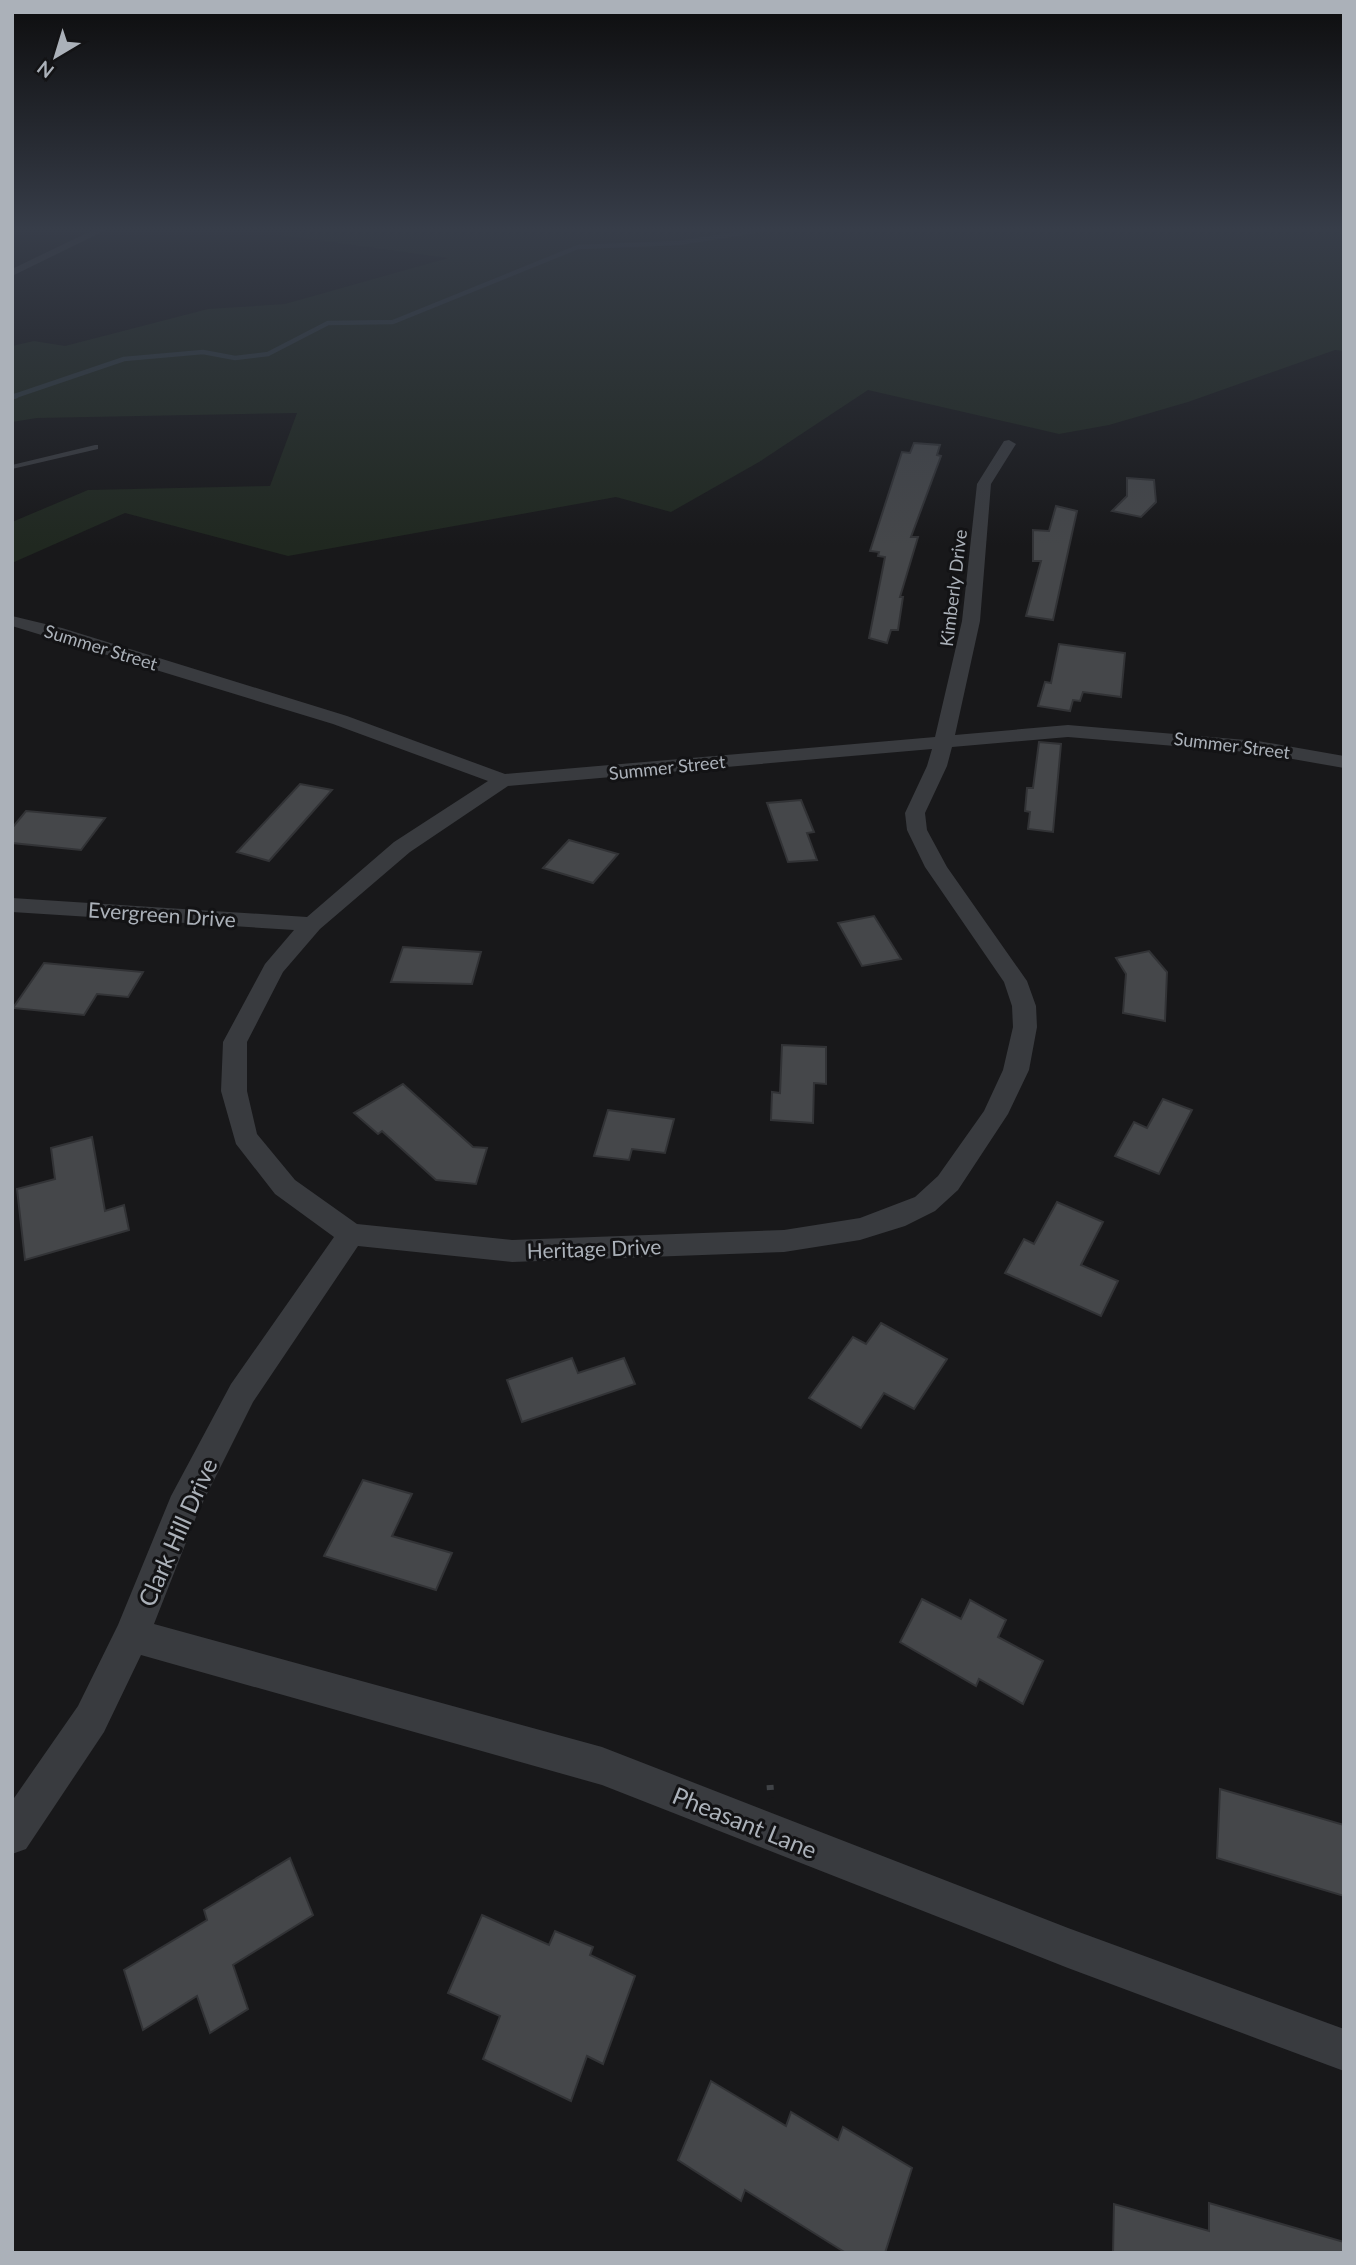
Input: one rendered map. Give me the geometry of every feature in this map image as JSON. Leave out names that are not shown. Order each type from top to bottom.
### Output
[{"type":"street","name":"Kimberly Drive","points":[[944,741],[971,621],[984,484],[1009,444]]},
{"type":"street","name":"Summer Street","points":[[12,621],[340,720],[503,780],[1068,731],[1258,747],[1344,762]]},
{"type":"street","name":"Heritage Drive","points":[[503,780],[402,847],[312,924],[273,969],[234,1042],[234,1091],[245,1137],[285,1187],[351,1234],[512,1251],[784,1241],[860,1229],[895,1218],[925,1204],[948,1183],[995,1114],[1016,1070],[1025,1027],[1024,1006],[1015,981],[936,867],[917,830],[915,813],[932,778],[944,741]]},
{"type":"street","name":"Evergreen Drive","points":[[12,905],[312,924]]},
{"type":"street","name":"Clark Hill Drive","points":[[12,1835],[91,1719],[132,1635],[183,1507],[242,1393],[351,1234]]},
{"type":"street","name":"Pheasant Lane","points":[[132,1635],[602,1766],[1068,1948],[1344,2050]]},
{"type":"lane","points":[[12,467],[95,447]]},
{"type":"shaded area","points":[[109,335],[1344,335],[1344,351],[1335,350],[1188,402],[1109,425],[1059,434],[868,390],[759,462],[671,512],[616,497],[288,556],[125,513],[12,563],[12,522],[88,490],[270,486],[297,413],[37,418],[12,422],[12,346],[34,341],[65,346]]},
{"type":"building","points":[[914,443],[940,445],[937,455],[941,456],[911,537],[918,537],[900,597],[903,597],[898,630],[891,630],[887,643],[869,638],[885,557],[878,556],[879,552],[870,551],[902,452],[910,453]]},
{"type":"building","points":[[1127,478],[1154,480],[1156,502],[1141,517],[1112,511],[1127,496]]},
{"type":"building","points":[[1056,506],[1077,511],[1053,620],[1026,616],[1041,561],[1033,561],[1033,530],[1049,531]]},
{"type":"building","points":[[1059,644],[1125,653],[1121,697],[1083,692],[1080,701],[1073,700],[1070,711],[1038,706],[1045,682],[1051,683]]},
{"type":"building","points":[[1039,742],[1061,744],[1053,832],[1028,829],[1030,812],[1025,811],[1027,788],[1033,788]]},
{"type":"building","points":[[300,784],[332,790],[269,861],[237,852]]},
{"type":"building","points":[[801,800],[814,832],[807,833],[817,860],[788,862],[767,803]]},
{"type":"building","points":[[26,811],[105,818],[81,850],[12,843],[12,828]]},
{"type":"building","points":[[569,840],[618,854],[593,883],[543,868]]},
{"type":"building","points":[[874,916],[901,959],[862,966],[838,923]]},
{"type":"building","points":[[403,947],[481,952],[472,984],[391,982]]},
{"type":"building","points":[[1149,951],[1167,972],[1165,1021],[1123,1013],[1126,974],[1116,958]]},
{"type":"building","points":[[44,963],[143,972],[128,997],[97,994],[84,1015],[13,1008]]},
{"type":"building","points":[[782,1045],[826,1047],[826,1084],[814,1083],[813,1123],[771,1120],[772,1092],[780,1093]]},
{"type":"building","points":[[403,1084],[473,1147],[487,1148],[476,1184],[436,1180],[382,1131],[378,1134],[354,1113]]},
{"type":"building","points":[[1163,1099],[1192,1110],[1159,1174],[1115,1156],[1134,1122],[1147,1128]]},
{"type":"building","points":[[608,1110],[674,1119],[665,1153],[632,1149],[629,1160],[594,1156]]},
{"type":"building","points":[[92,1137],[105,1211],[124,1205],[129,1230],[25,1260],[17,1189],[55,1179],[51,1148]]},
{"type":"building","points":[[1057,1202],[1103,1222],[1081,1265],[1118,1281],[1101,1316],[1005,1273],[1024,1239],[1034,1244]]},
{"type":"building","points":[[881,1323],[947,1359],[914,1409],[884,1393],[861,1428],[809,1398],[853,1337],[866,1344]]},
{"type":"building","points":[[572,1358],[578,1373],[624,1358],[635,1384],[522,1422],[507,1380]]},
{"type":"building","points":[[363,1480],[412,1494],[392,1536],[452,1553],[436,1590],[324,1556]]},
{"type":"building","points":[[922,1599],[961,1619],[970,1600],[1006,1620],[998,1637],[1043,1661],[1023,1704],[979,1679],[976,1686],[900,1642]]},
{"type":"building","points":[[1220,1789],[1344,1825],[1344,1896],[1217,1858]]},
{"type":"building","points":[[290,1858],[313,1915],[233,1965],[248,2009],[210,2033],[197,1996],[143,2030],[124,1970],[207,1920],[204,1910]]},
{"type":"building","points":[[482,1915],[549,1945],[555,1931],[593,1947],[590,1955],[635,1976],[603,2064],[587,2056],[571,2101],[483,2059],[500,2016],[448,1993]]},
{"type":"building","points":[[711,2081],[786,2126],[791,2112],[838,2140],[843,2127],[912,2168],[885,2253],[846,2253],[745,2190],[741,2201],[678,2160]]},
{"type":"building","points":[[1209,2203],[1344,2242],[1344,2253],[1113,2253],[1114,2204],[1209,2231]]},
{"type":"waterway","points":[[16,396],[12,397],[124,359],[203,352],[235,358],[268,354],[305,335]]}]
